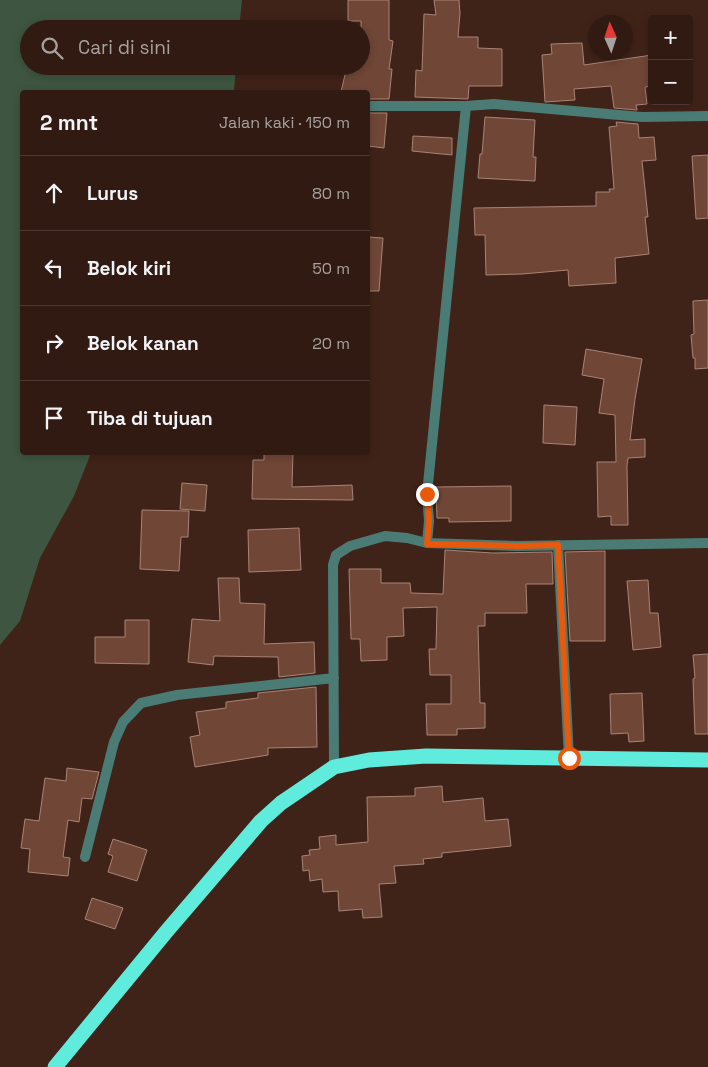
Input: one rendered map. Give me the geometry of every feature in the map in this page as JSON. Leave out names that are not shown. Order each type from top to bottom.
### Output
[{"type":"highway","points":[[56,1067],[166,932],[261,821],[281,803],[334,767],[369,760],[426,756],[708,760]]},
{"type":"street","points":[[370,106],[466,106],[494,104],[642,117],[708,116]]},
{"type":"street","points":[[427,544],[429,521],[427,494],[466,106]]},
{"type":"street","points":[[334,767],[333,565],[336,555],[350,546],[385,536],[407,538],[427,544],[517,546],[708,543]]},
{"type":"street","points":[[558,545],[569,758]]},
{"type":"street","points":[[84,857],[114,742],[123,722],[141,704],[176,695],[334,678]]},
{"type":"green space","points":[[0,0],[242,0],[240,20],[20,20],[20,75],[235,75],[234,90],[20,90],[20,455],[90,455],[74,496],[40,558],[20,621],[0,645]]},
{"type":"building","points":[[348,0],[389,0],[389,40],[393,41],[389,69],[392,69],[389,99],[370,99],[370,90],[341,90],[345,75],[370,75],[370,20],[348,20]]},
{"type":"building","points":[[434,0],[459,0],[458,37],[478,37],[478,48],[502,49],[502,86],[469,86],[468,99],[415,97],[416,70],[422,71],[424,14],[436,15]]},
{"type":"building","points":[[582,43],[584,65],[618,60],[633,60],[633,58],[648,56],[648,87],[645,87],[647,104],[636,105],[637,110],[614,108],[611,86],[574,89],[575,100],[545,102],[542,55],[552,54],[551,44]]},
{"type":"building","points":[[370,113],[387,113],[384,148],[370,146]]},
{"type":"building","points":[[485,117],[535,120],[533,157],[536,157],[535,181],[478,178]]},
{"type":"building","points":[[616,122],[638,124],[639,138],[654,137],[656,160],[642,161],[648,217],[645,217],[649,254],[615,258],[616,283],[569,286],[568,270],[486,275],[485,235],[475,235],[474,208],[596,206],[596,192],[610,192],[609,189],[614,189],[609,127],[617,126]]},
{"type":"building","points":[[413,136],[452,138],[452,155],[412,151]]},
{"type":"building","points":[[708,155],[708,218],[696,219],[692,156]]},
{"type":"building","points":[[370,237],[383,238],[379,291],[370,291]]},
{"type":"building","points":[[708,300],[708,368],[695,369],[691,335],[694,334],[693,301]]},
{"type":"building","points":[[586,349],[642,359],[630,440],[645,439],[645,457],[628,458],[628,525],[611,525],[611,516],[598,517],[597,462],[616,462],[615,415],[599,413],[604,379],[582,375]]},
{"type":"building","points":[[544,405],[577,407],[575,445],[543,443]]},
{"type":"building","points":[[264,455],[293,455],[292,487],[352,485],[353,500],[252,499],[253,460],[264,460]]},
{"type":"building","points":[[182,483],[207,485],[205,511],[180,509]]},
{"type":"building","points":[[511,486],[511,521],[449,522],[449,518],[437,518],[436,487]]},
{"type":"building","points":[[142,510],[189,511],[188,537],[181,537],[179,571],[140,569]]},
{"type":"building","points":[[299,528],[301,570],[249,572],[248,530]]},
{"type":"building","points":[[445,550],[493,553],[552,552],[553,584],[526,584],[527,613],[485,613],[485,626],[478,626],[480,703],[485,703],[485,728],[457,729],[457,735],[427,735],[426,704],[451,704],[451,675],[430,675],[429,649],[436,649],[437,607],[403,608],[404,636],[387,637],[387,660],[361,661],[360,639],[351,639],[349,569],[381,569],[381,583],[410,583],[411,593],[443,594]]},
{"type":"building","points":[[605,551],[605,641],[570,641],[565,552]]},
{"type":"building","points":[[218,578],[239,578],[240,603],[265,604],[264,644],[314,642],[315,673],[279,677],[278,657],[214,656],[213,665],[188,662],[192,619],[220,621]]},
{"type":"building","points":[[648,580],[650,613],[658,613],[661,647],[633,650],[627,581]]},
{"type":"building","points":[[125,620],[149,620],[149,664],[95,663],[95,637],[125,637]]},
{"type":"building","points":[[708,654],[708,734],[695,734],[693,655]]},
{"type":"building","points":[[316,687],[317,747],[268,748],[268,755],[195,767],[190,737],[200,735],[196,712],[226,708],[226,702],[258,698],[258,693]]},
{"type":"building","points":[[642,693],[644,741],[629,742],[628,733],[611,734],[610,694]]},
{"type":"building","points":[[67,768],[99,772],[92,799],[82,798],[79,822],[68,820],[63,857],[70,858],[68,876],[28,872],[30,849],[21,848],[25,819],[39,821],[45,778],[66,781]]},
{"type":"building","points":[[442,786],[443,802],[483,798],[485,821],[508,819],[511,846],[442,853],[442,857],[423,859],[424,864],[394,866],[396,883],[379,884],[382,917],[363,918],[362,909],[339,911],[338,891],[323,892],[322,879],[310,881],[309,870],[303,871],[302,856],[310,855],[309,850],[320,849],[319,837],[336,835],[336,845],[368,842],[367,797],[415,796],[415,788]]},
{"type":"building","points":[[113,839],[147,850],[137,881],[108,872],[113,856],[108,854]]},
{"type":"building","points":[[92,898],[123,908],[115,929],[85,919]]},
{"type":"route","points":[[427,494],[429,521],[427,544],[558,545],[569,758]]}]
